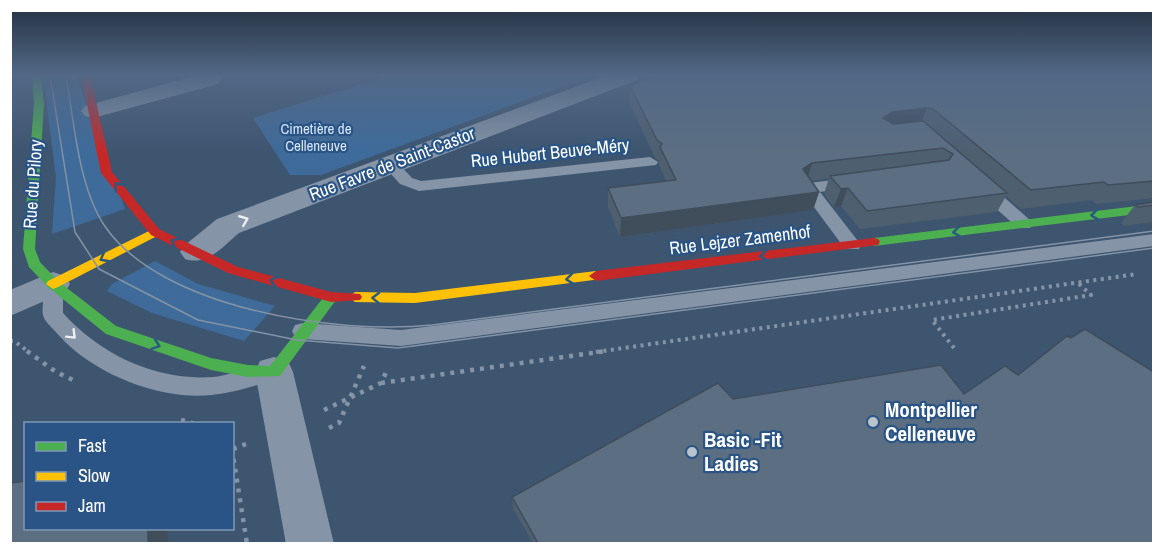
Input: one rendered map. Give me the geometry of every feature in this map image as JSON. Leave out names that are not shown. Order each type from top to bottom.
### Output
[{"type":"main road","name":"Rue du Pilory","points":[[39,101],[28,246],[34,264],[53,284],[111,330],[211,364],[248,371],[274,372]]},
{"type":"main road","points":[[53,284],[155,232],[107,173],[91,101]]},
{"type":"main road","name":"Rue Lejzer Zamenhof","points":[[155,232],[233,270],[330,297],[415,298],[1154,208]]},
{"type":"main road","points":[[274,372],[330,297]]},
{"type":"street","points":[[93,111],[130,101]]},
{"type":"street","name":"Rue Favre de Saint-Castor","points":[[196,252],[228,226],[561,101]]},
{"type":"street","points":[[10,304],[53,284]]},
{"type":"street","points":[[274,372],[310,543]]},
{"type":"lane","name":"Rue Hubert Beuve-Méry","points":[[391,165],[406,181],[419,186],[650,162]]},
{"type":"lane","points":[[971,177],[1024,224]]},
{"type":"lane","points":[[852,245],[808,188],[866,181]]},
{"type":"lane","points":[[303,331],[401,338],[1154,240]]},
{"type":"lane","points":[[53,284],[53,315],[74,339],[100,357],[137,374],[179,386],[213,386],[274,372]]},
{"type":"path","points":[[954,348],[932,320],[1091,296],[1046,254]]},
{"type":"path","points":[[381,382],[1143,273]]},
{"type":"path","points":[[288,446],[339,423],[377,337]]},
{"type":"path","points":[[234,455],[248,543]]},
{"type":"green space","points":[[46,101],[85,101],[125,209],[52,234],[56,178]]},
{"type":"green space","name":"Cimetière de Celleneuve","points":[[308,101],[523,101],[321,175],[290,175],[253,118]]},
{"type":"green space","points":[[155,261],[198,284],[275,306],[244,341],[152,313],[107,291],[112,284]]},
{"type":"building","points":[[637,101],[1154,101],[1154,181],[1108,185],[1104,182],[1031,190],[933,109],[927,108],[892,112],[883,118],[893,124],[923,121],[1007,193],[867,211],[848,188],[841,189],[830,176],[949,160],[953,154],[943,148],[812,163],[803,169],[819,192],[621,218],[608,188],[676,180],[660,147],[662,144],[657,140]]},
{"type":"building","points":[[1154,202],[1154,205],[1138,207],[1135,205]]},
{"type":"building","points":[[1085,329],[1154,372],[1154,543],[538,543],[512,497],[718,383],[733,399],[941,365],[964,394],[1005,366],[1018,375],[1067,336],[1071,338]]},
{"type":"building","points":[[24,481],[24,530],[148,530],[148,543],[10,543],[10,483]]},
{"type":"tram line","points":[[54,101],[75,232],[99,269],[198,320],[297,340],[398,348],[1154,248]]},
{"type":"tram line","points":[[70,101],[78,152],[95,209],[104,225],[130,254],[166,277],[208,296],[254,310],[302,320],[393,327],[432,325],[1154,231]]},
{"type":"traffic: fast","points":[[39,101],[29,249],[34,264],[53,284],[111,330],[211,364],[248,371],[274,372],[331,297]]},
{"type":"traffic: fast","points":[[874,242],[1154,208]]},
{"type":"traffic: slow","points":[[53,284],[155,232]]},
{"type":"traffic: slow","points":[[355,297],[415,298],[596,276]]},
{"type":"traffic: jam","points":[[91,101],[107,173],[155,232],[233,270],[331,297],[355,297]]},
{"type":"traffic: jam","points":[[596,276],[874,242]]},
{"type":"place","name":"Montpellier Celleneuve","points":[[873,422]]},
{"type":"place","name":"Basic -Fit Ladies","points":[[692,452]]}]
